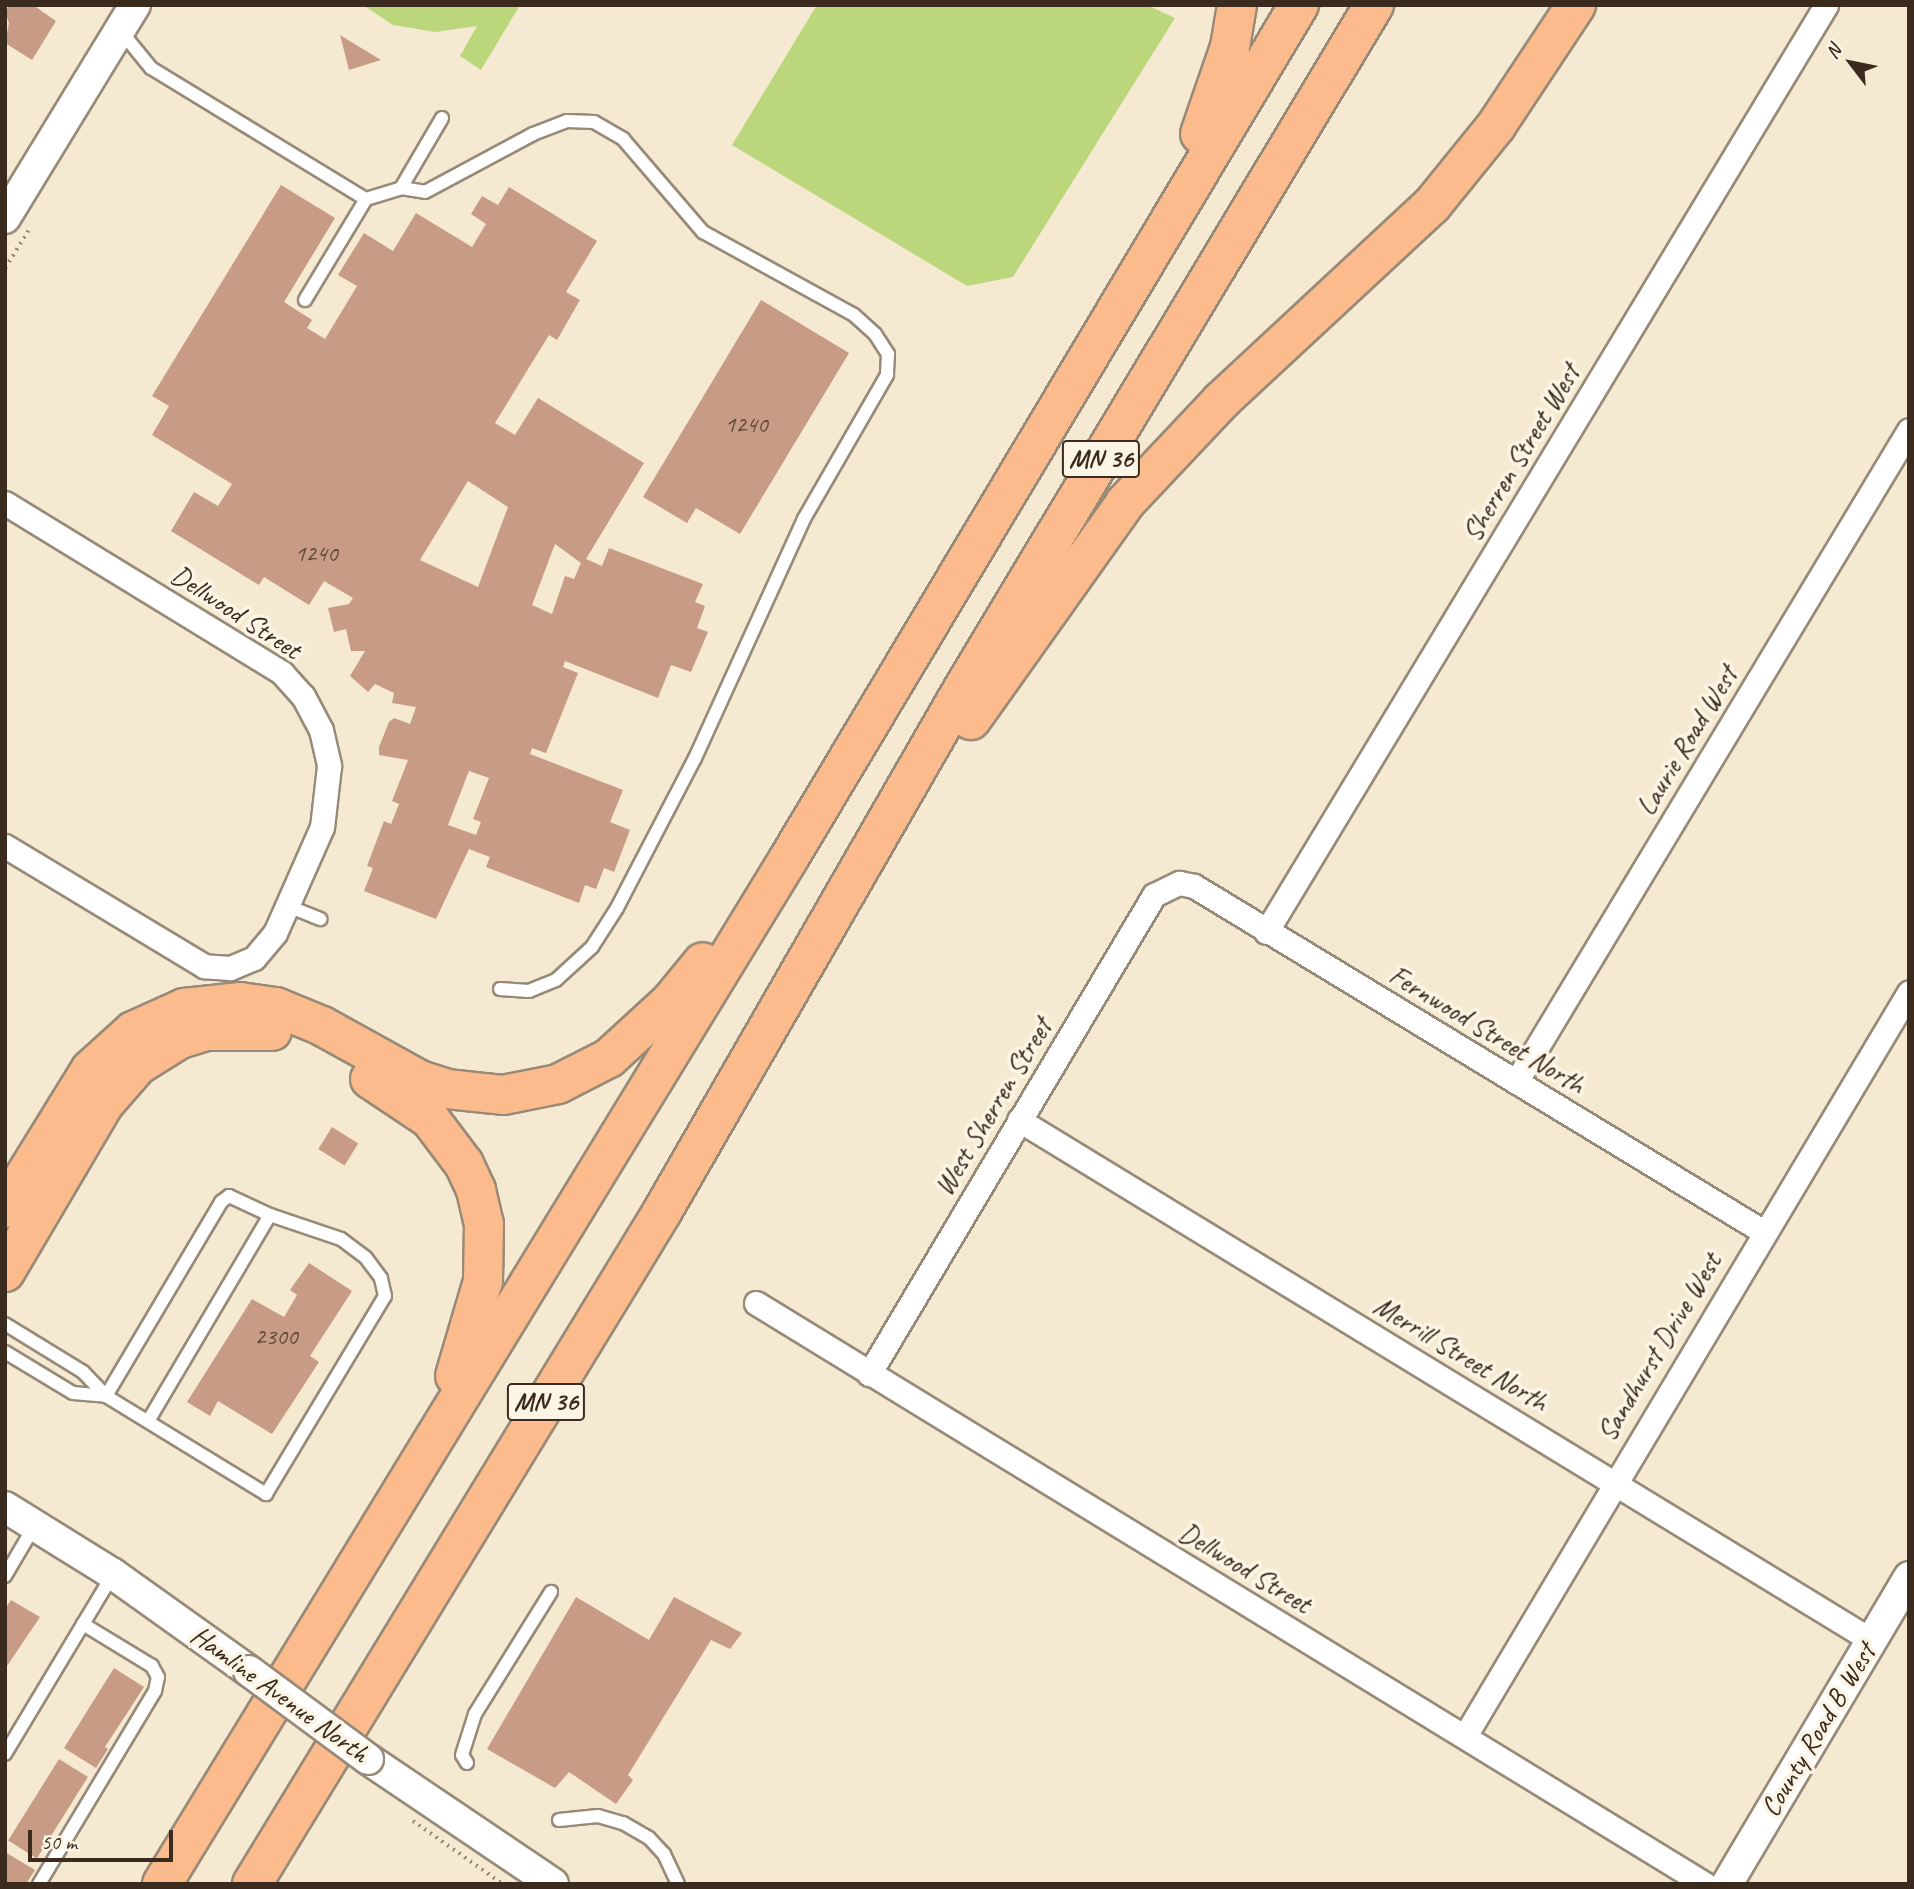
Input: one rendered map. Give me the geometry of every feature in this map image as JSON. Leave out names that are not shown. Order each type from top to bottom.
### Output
[{"type":"highway","points":[[1122,299],[1209,114],[1230,47],[1237,5]]},
{"type":"highway","name":"MN 36","points":[[162,1884],[789,858],[1299,5]]},
{"type":"highway","name":"MN 36","points":[[252,1884],[662,1212],[971,675],[1374,5]]},
{"type":"highway","points":[[832,916],[1125,503],[1221,401],[1432,205],[1496,126],[1576,5]]},
{"type":"highway","points":[[5,1208],[91,1069],[133,1031],[184,1008],[240,1002],[276,1007],[322,1026],[420,1080],[475,1094],[531,1091],[584,1073],[632,1038],[671,1001],[789,858]]},
{"type":"highway","points":[[5,1272],[104,1104],[138,1065],[180,1039],[228,1028],[278,1032],[322,1051],[430,1119],[464,1164],[484,1224],[483,1281],[468,1339],[400,1498]]},
{"type":"street","name":"Sherren Street West","points":[[1266,932],[1826,5]]},
{"type":"street","points":[[5,218],[127,18]]},
{"type":"street","name":"Laurie Road West","points":[[1516,1082],[1909,430]]},
{"type":"street","name":"Dellwood Street","points":[[5,503],[282,673],[303,696],[321,730],[329,766],[328,797],[322,827],[275,933],[254,958],[219,969],[183,954],[5,846]]},
{"type":"street","name":"Fernwood Street North","points":[[1180,883],[1194,886],[1764,1231]]},
{"type":"street","name":"West Sherren Street","points":[[869,1374],[1154,895],[1180,883]]},
{"type":"street","name":"Sandhurst Drive West","points":[[1465,1736],[1613,1481],[1909,992]]},
{"type":"street","name":"Merrill Street North","points":[[1019,1120],[1871,1640]]},
{"type":"street","name":"Dellwood Street","points":[[756,1303],[1705,1884]]},
{"type":"street","name":"Hamline Avenue North","points":[[5,1507],[113,1574],[368,1759],[552,1884]]},
{"type":"street","name":"County Road B West","points":[[1727,1884],[1909,1577]]},
{"type":"lane","points":[[127,18],[151,68],[366,199]]},
{"type":"lane","points":[[401,188],[442,118]]},
{"type":"lane","points":[[305,300],[366,199],[401,188],[425,192],[533,134],[567,121],[594,122],[623,139],[703,232],[853,315],[875,334],[888,354],[887,375],[804,519],[695,758],[617,908],[593,947],[556,980],[529,992],[500,989]]},
{"type":"lane","points":[[288,906],[320,919]]},
{"type":"lane","points":[[5,1324],[83,1372],[106,1396],[266,1494],[351,1358],[385,1297],[381,1278],[365,1257],[341,1239],[270,1215],[229,1196],[221,1202],[106,1396]]},
{"type":"lane","points":[[148,1421],[270,1215]]},
{"type":"lane","points":[[5,1352],[73,1393],[106,1396]]},
{"type":"lane","points":[[5,1576],[35,1525]]},
{"type":"lane","points":[[5,1754],[113,1574]]},
{"type":"lane","points":[[467,1763],[462,1755],[466,1732],[551,1592]]},
{"type":"lane","points":[[39,1884],[155,1691],[158,1677],[152,1665],[83,1624]]},
{"type":"lane","points":[[559,1820],[598,1816],[623,1823],[649,1838],[664,1854],[678,1884]]},
{"type":"path","points":[[410,1819],[503,1884]]},
{"type":"green space","points":[[363,5],[520,5],[481,70],[460,56],[477,26],[435,32],[393,25]]},
{"type":"green space","points":[[817,5],[1147,5],[1175,18],[1013,277],[967,286],[732,145]]},
{"type":"building","points":[[10,5],[33,5],[56,21],[32,60],[5,43],[9,23],[5,12]]},
{"type":"building","points":[[340,35],[381,60],[349,70]]},
{"type":"building","points":[[281,185],[335,218],[284,302],[312,320],[307,328],[325,339],[357,286],[338,275],[364,233],[393,251],[416,213],[472,247],[486,224],[471,214],[482,196],[498,205],[509,187],[597,241],[566,292],[580,300],[557,340],[549,335],[495,423],[515,435],[538,398],[644,463],[586,559],[602,566],[609,548],[703,584],[695,602],[705,606],[697,628],[708,632],[691,672],[671,665],[658,698],[565,661],[563,667],[578,673],[546,753],[532,748],[530,754],[623,790],[610,822],[630,830],[614,872],[604,868],[596,889],[585,885],[579,903],[486,867],[490,857],[469,849],[436,919],[364,891],[373,868],[367,866],[384,821],[391,824],[399,804],[392,801],[408,760],[379,755],[379,747],[389,722],[394,718],[410,724],[416,707],[392,703],[394,693],[375,684],[368,692],[350,676],[365,651],[351,651],[346,629],[334,632],[328,608],[349,604],[353,598],[324,581],[309,605],[264,577],[259,585],[171,531],[194,492],[218,506],[232,484],[152,435],[169,406],[152,396]],"holes":[[[468,481],[508,507],[478,587],[420,560]],[[555,544],[581,563],[574,579],[565,576],[552,614],[532,605]],[[469,771],[489,778],[473,819],[481,822],[476,835],[448,825]]]},
{"type":"building","points":[[761,300],[849,353],[740,534],[696,508],[687,523],[643,497]]},
{"type":"building","points":[[332,1127],[358,1143],[345,1165],[318,1149]]},
{"type":"building","points":[[309,1263],[352,1291],[310,1356],[319,1362],[272,1434],[218,1401],[210,1416],[187,1402],[252,1299],[284,1317],[297,1295],[290,1290]]},
{"type":"building","points":[[576,1597],[649,1640],[674,1597],[742,1633],[730,1649],[711,1640],[628,1775],[633,1780],[616,1804],[569,1772],[555,1788],[487,1749]]},
{"type":"building","points":[[11,1600],[40,1617],[5,1669],[5,1609]]},
{"type":"building","points":[[114,1668],[144,1687],[105,1747],[108,1749],[96,1768],[64,1748]]},
{"type":"building","points":[[59,1759],[88,1777],[37,1858],[8,1840]]},
{"type":"building","points":[[5,1852],[35,1870],[26,1884],[5,1884]]}]
